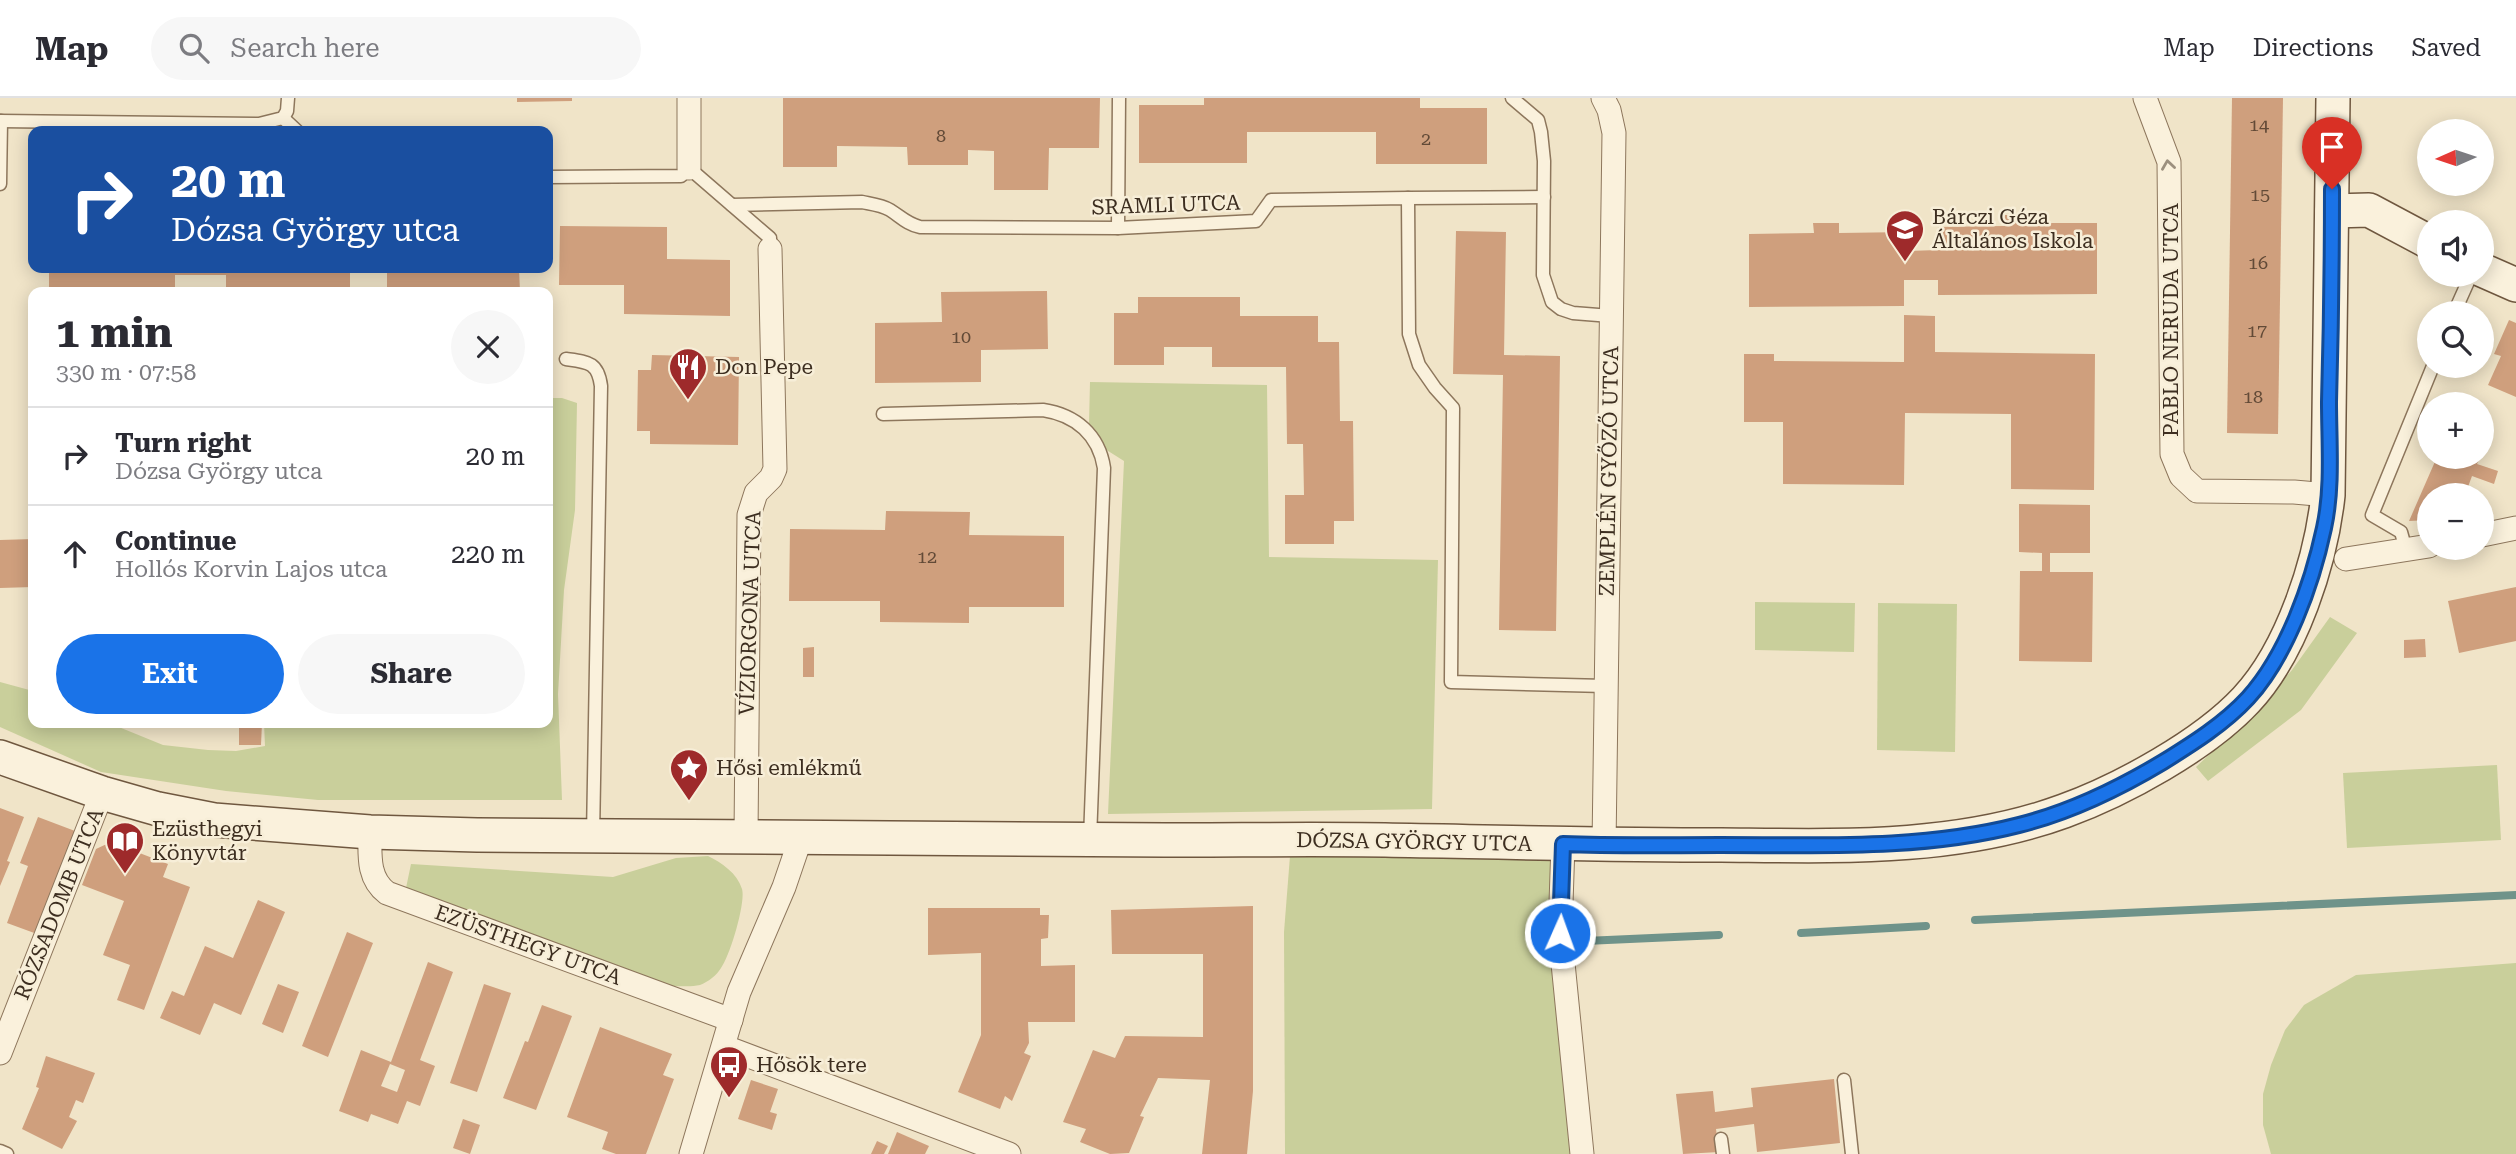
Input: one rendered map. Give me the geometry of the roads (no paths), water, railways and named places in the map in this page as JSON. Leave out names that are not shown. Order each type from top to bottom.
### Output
[{"type":"street","points":[[689,98],[689,168]]},
{"type":"street","name":"ZEMPLÉN GYŐZŐ UTCA","points":[[1603,98],[1609,110],[1614,133],[1604,846]]},
{"type":"street","name":"PABLO NERUDA UTCA","points":[[2146,98],[2169,162],[2172,454],[2181,476],[2197,491],[2328,495]]},
{"type":"street","name":"DÓZSA GYÖRGY UTCA","points":[[801,837],[1381,840],[1604,846],[1812,847],[1882,844],[1993,830],[2040,819],[2082,804],[2126,783],[2173,756],[2250,696],[2266,674],[2332,556],[2325,523],[2328,495],[2333,98]]},
{"type":"street","points":[[2332,211],[2369,210],[2417,236]]},
{"type":"street","name":"VÍZIORGONA UTCA","points":[[746,836],[749,515],[756,493],[771,478],[775,469],[770,249]]},
{"type":"street","points":[[2494,275],[2516,285]]},
{"type":"street","points":[[2494,533],[2516,528]]},
{"type":"street","points":[[2332,556],[2417,548]]},
{"type":"street","points":[[0,757],[103,793],[158,809],[214,820],[370,832],[801,837],[784,887],[739,992],[691,1154]]},
{"type":"street","name":"RÓZSADOMB UTCA","points":[[0,1053],[103,793]]},
{"type":"street","name":"EZÜSTHEGY UTCA","points":[[370,832],[373,877],[379,887],[387,892],[731,1020]]},
{"type":"street","points":[[1563,844],[1560,933],[1582,1154]]},
{"type":"street","points":[[724,1047],[1001,1153]]},
{"type":"lane","points":[[0,184],[1,121],[259,124],[283,117],[287,111],[288,98]]},
{"type":"lane","points":[[1118,228],[1119,98]]},
{"type":"lane","points":[[1512,98],[1538,120],[1545,161],[1543,275],[1552,302],[1573,313],[1611,316]]},
{"type":"lane","points":[[283,117],[292,126]]},
{"type":"lane","points":[[553,177],[681,176],[689,168]]},
{"type":"lane","name":"VÍZIORGONA UTCA","points":[[689,168],[770,238],[770,249]]},
{"type":"lane","points":[[1544,197],[1408,198],[1409,334],[1419,365],[1453,408],[1451,682],[1605,686]]},
{"type":"lane","name":"SRAMLI UTCA","points":[[732,205],[862,202],[880,205],[908,225],[920,228],[1118,228],[1256,221],[1271,200],[1408,198]]},
{"type":"lane","points":[[566,359],[586,362],[594,367],[599,373],[601,386],[593,836]]},
{"type":"lane","points":[[2406,550],[2402,532],[2372,515],[2428,378]]},
{"type":"lane","points":[[883,414],[1044,410],[1059,412],[1082,425],[1102,455],[1104,468],[1090,839]]},
{"type":"lane","points":[[1844,1080],[1852,1154]]},
{"type":"lane","points":[[1721,1139],[1723,1154]]},
{"type":"lane","points":[[0,1151],[7,1154]]},
{"type":"waterway","points":[[1975,920],[2516,895]]},
{"type":"waterway","points":[[1801,933],[1926,926]]},
{"type":"waterway","points":[[1585,941],[1719,935]]},
{"type":"place","name":"Bárczi Géza Általános Iskola","points":[[1905,263]]},
{"type":"place","name":"Don Pepe","points":[[688,401]]},
{"type":"place","name":"Hősi emlékmű","points":[[689,802]]},
{"type":"place","name":"Ezüsthegyi Könyvtár","points":[[125,875]]},
{"type":"place","name":"Hősök tere","points":[[729,1099]]}]
